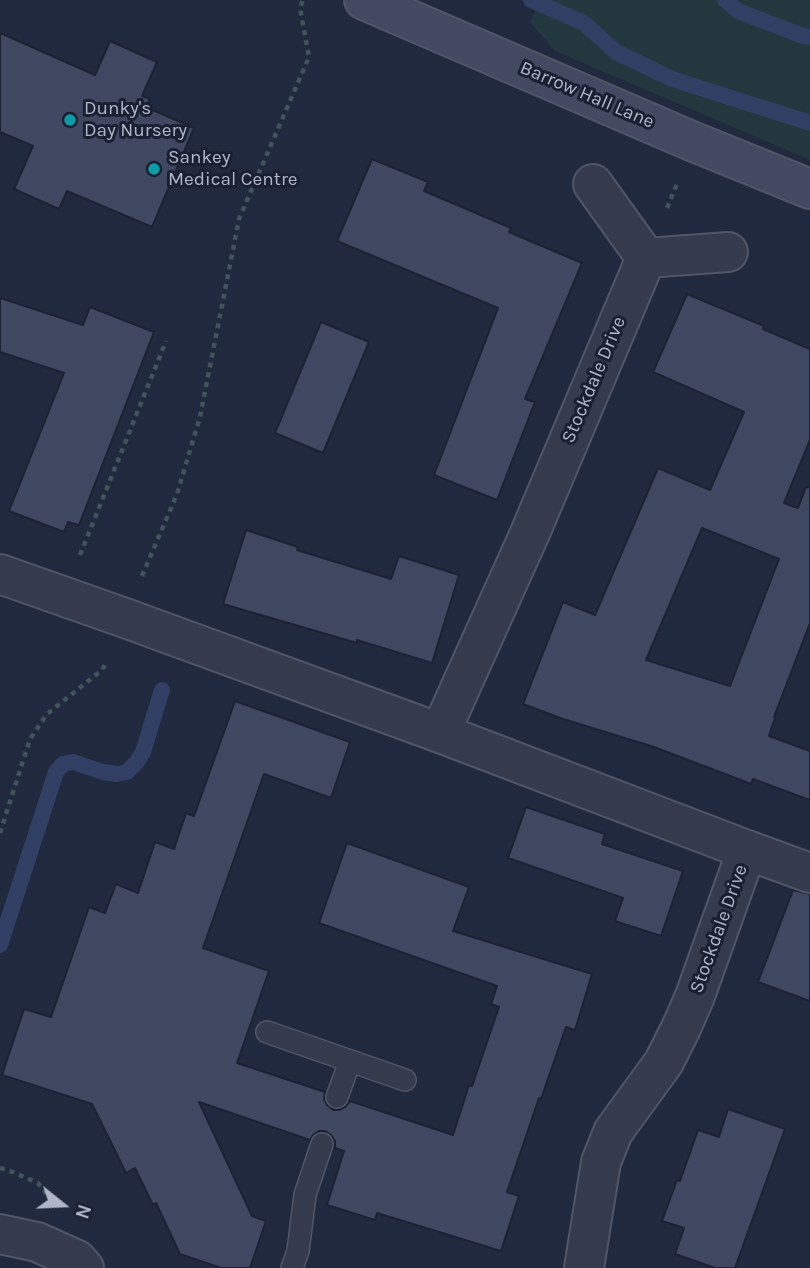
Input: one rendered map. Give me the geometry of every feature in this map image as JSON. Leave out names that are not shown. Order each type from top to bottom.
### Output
[{"type":"street","name":"Barrow Hall Lane","points":[[379,3],[694,142],[810,189]]},
{"type":"street","points":[[593,184],[646,258],[727,253]]},
{"type":"street","name":"Stockdale Drive","points":[[440,733],[530,533],[646,258]]},
{"type":"street","name":"Stockdale Drive","points":[[0,574],[440,733],[747,850],[700,984],[682,1026],[664,1062],[613,1132],[601,1162],[584,1268]]},
{"type":"street","points":[[747,850],[810,873]]},
{"type":"street","points":[[0,1234],[37,1242],[77,1260],[85,1268]]},
{"type":"lane","points":[[267,1032],[405,1080]]},
{"type":"lane","points":[[337,1097],[349,1061]]},
{"type":"lane","points":[[292,1268],[298,1251],[305,1195],[322,1144]]},
{"type":"path","points":[[140,580],[177,494],[200,417],[239,219],[309,57],[300,8],[303,0]]},
{"type":"path","points":[[646,258],[694,142]]},
{"type":"path","points":[[64,597],[166,341]]},
{"type":"path","points":[[0,833],[30,739],[47,714],[102,670],[111,652]]},
{"type":"shaded area","points":[[541,0],[810,0],[810,160],[555,51],[530,22]]},
{"type":"building","name":"Dunky's Day Nursery","points":[[0,33],[95,75],[110,41],[157,62],[142,96],[150,99],[146,107],[194,128],[152,227],[67,191],[59,209],[14,189],[33,146],[0,132]]},
{"type":"building","points":[[372,159],[428,182],[424,191],[511,228],[509,232],[582,263],[525,399],[535,402],[497,500],[434,475],[498,308],[337,241]]},
{"type":"building","points":[[687,294],[764,326],[763,329],[810,349],[810,440],[784,503],[798,508],[806,487],[810,487],[810,623],[769,736],[810,751],[810,800],[753,779],[751,784],[654,747],[523,704],[563,602],[595,615],[658,468],[710,490],[744,412],[653,372]],"holes":[[[702,528],[779,559],[730,686],[646,660]]]},
{"type":"building","points":[[0,298],[83,325],[90,307],[154,332],[79,525],[68,522],[64,532],[9,511],[64,373],[0,352]]},
{"type":"building","points":[[321,322],[369,342],[323,453],[275,433]]},
{"type":"building","points":[[246,530],[298,547],[297,550],[391,579],[399,556],[459,575],[432,663],[223,604]]},
{"type":"building","points":[[235,701],[350,742],[331,798],[264,774],[203,948],[269,971],[237,1063],[325,1092],[324,1099],[333,1110],[345,1107],[350,1101],[453,1135],[499,1007],[491,1004],[497,986],[319,923],[347,843],[469,887],[453,931],[592,974],[575,1030],[566,1027],[507,1192],[519,1196],[501,1251],[377,1213],[375,1220],[327,1205],[344,1151],[335,1148],[331,1135],[319,1131],[310,1140],[199,1102],[252,1216],[266,1221],[250,1268],[221,1268],[180,1254],[156,1203],[153,1205],[135,1168],[126,1173],[92,1104],[2,1075],[24,1009],[51,1017],[89,907],[105,913],[116,884],[138,893],[155,842],[174,849],[186,813],[194,816]]},
{"type":"building","points":[[526,807],[605,834],[602,844],[683,871],[661,936],[615,921],[623,898],[508,858]]},
{"type":"building","points":[[793,890],[810,894],[810,1001],[758,982]]},
{"type":"building","points":[[728,1109],[785,1129],[735,1268],[715,1268],[675,1254],[684,1228],[662,1221],[698,1130],[719,1137]]},
{"type":"waterway","points":[[531,0],[584,23],[616,52],[672,79],[810,123]]},
{"type":"waterway","points":[[725,0],[738,11],[810,37]]},
{"type":"waterway","points":[[0,945],[56,772],[63,764],[73,762],[103,772],[127,772],[143,752],[162,690]]},
{"type":"place","name":"Dunky's Day Nursery","points":[[70,120]]},
{"type":"place","name":"Sankey Medical Centre","points":[[154,169]]}]
